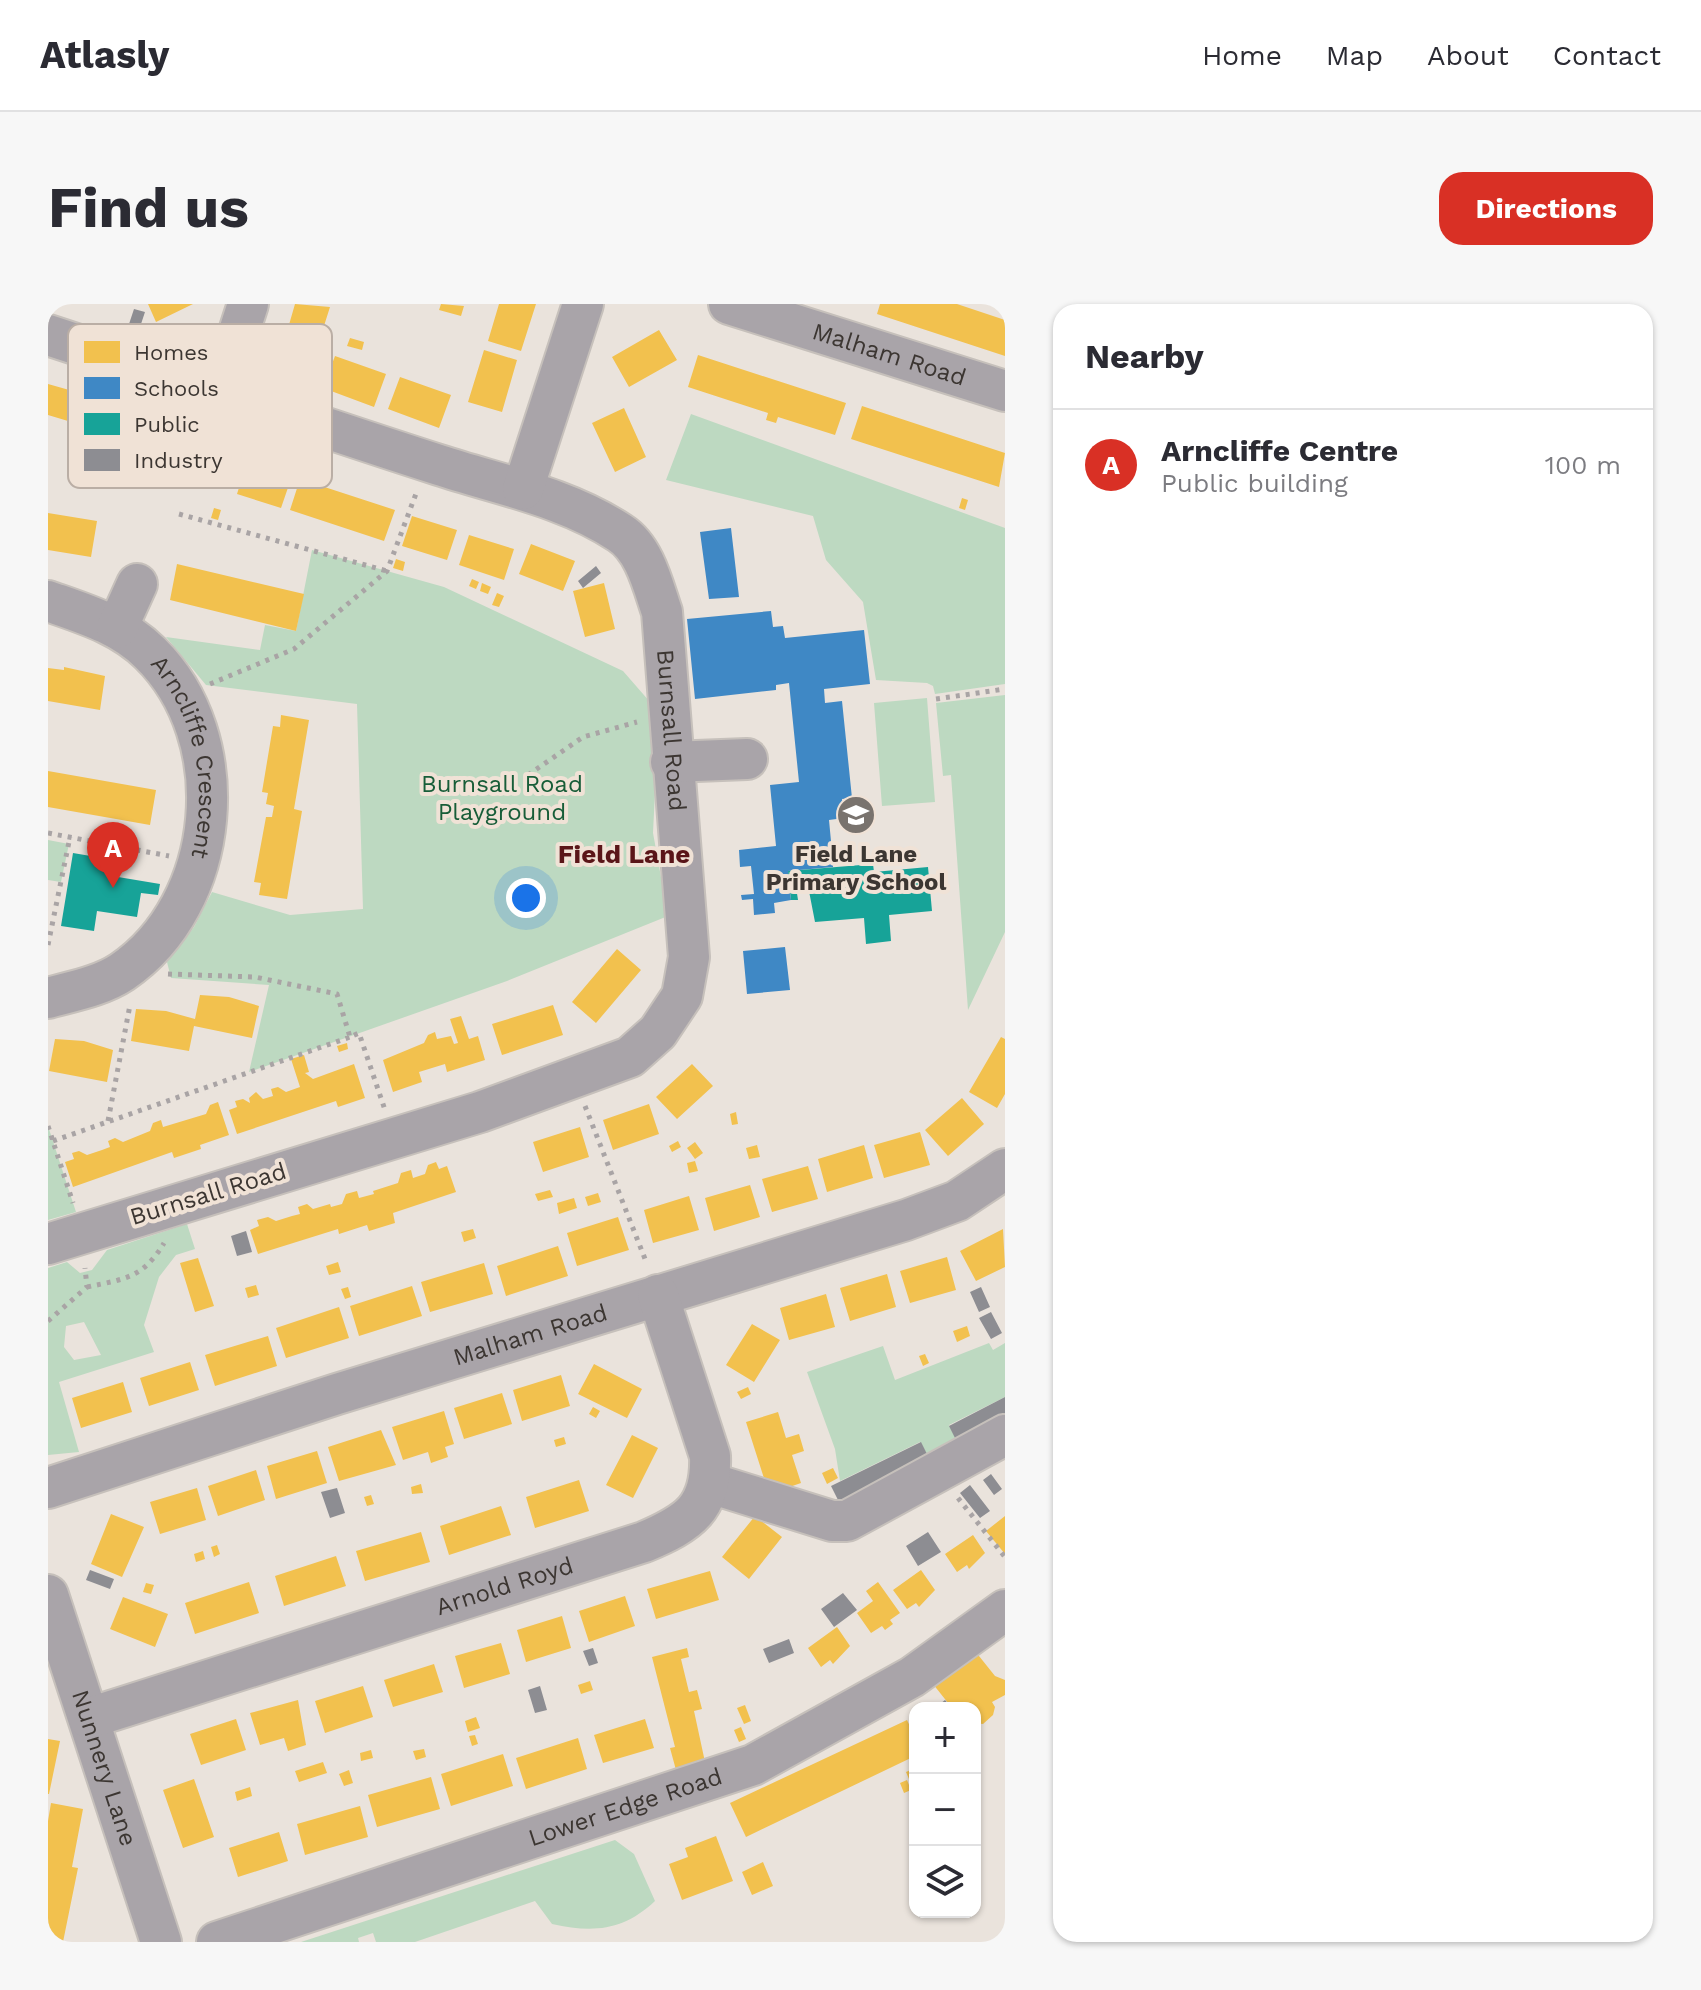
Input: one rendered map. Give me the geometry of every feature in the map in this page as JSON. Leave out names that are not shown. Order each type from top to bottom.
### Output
[{"type":"street","points":[[242,324],[248,304]]},
{"type":"street","points":[[523,489],[583,304]]},
{"type":"street","name":"Malham Road","points":[[729,304],[1005,391]]},
{"type":"street","name":"Burnsall Road","points":[[48,335],[68,342]]},
{"type":"street","name":"Burnsall Road","points":[[65,1238],[188,1208],[394,1138],[483,1122],[630,1057],[658,1032],[682,996],[689,957],[671,762],[662,612],[647,567],[623,535],[586,515],[523,489],[441,466],[332,429]]},
{"type":"street","points":[[117,628],[137,584]]},
{"type":"street","name":"Arncliffe Crescent","points":[[48,601],[117,628],[151,653],[183,703],[198,738],[207,777],[206,819],[198,861],[186,895],[163,932],[128,972],[48,998]]},
{"type":"street","points":[[671,762],[747,759]]},
{"type":"street","name":"Malham Road","points":[[48,1488],[337,1394],[919,1215],[957,1201],[1005,1169]]},
{"type":"street","points":[[658,1295],[704,1429],[710,1456],[710,1483],[832,1521],[847,1521],[1005,1435]]},
{"type":"street","name":"Arnold Royd","points":[[89,1718],[644,1542],[688,1519],[701,1507],[710,1483]]},
{"type":"street","name":"Nunnery Lane","points":[[48,1595],[161,1942]]},
{"type":"street","name":"Lower Edge Road","points":[[217,1942],[753,1765],[912,1677],[1005,1610]]},
{"type":"path","points":[[183,703],[206,685],[294,649],[387,571],[414,495],[441,466]]},
{"type":"path","points":[[179,514],[387,571]]},
{"type":"path","points":[[936,699],[1005,689]]},
{"type":"path","points":[[528,775],[583,737],[669,713]]},
{"type":"path","points":[[48,833],[198,861]]},
{"type":"path","points":[[48,945],[70,837]]},
{"type":"path","points":[[108,1122],[128,972],[255,977],[337,994],[350,1037]]},
{"type":"path","points":[[53,1141],[359,1033],[394,1138]]},
{"type":"path","points":[[575,1079],[658,1295]]},
{"type":"path","points":[[48,1126],[53,1141],[65,1238],[87,1287]]},
{"type":"path","points":[[48,1321],[87,1287],[129,1279],[152,1263],[188,1208]]},
{"type":"path","points":[[937,1471],[1005,1557]]},
{"type":"green space","points":[[691,414],[1005,528],[1005,684],[935,694],[933,686],[927,683],[876,680],[863,602],[826,560],[813,516],[666,480]]},
{"type":"green space","name":"Burnsall Road Playground","points":[[312,550],[444,587],[623,671],[650,702],[657,751],[653,833],[668,916],[507,981],[249,1072],[269,985],[171,978],[167,962],[194,927],[212,892],[290,915],[363,909],[357,704],[206,685],[166,637],[260,650],[265,625],[296,631]]},
{"type":"green space","points":[[1005,695],[1005,932],[968,1010],[951,775],[943,776],[936,703]]},
{"type":"green space","points":[[927,698],[935,802],[882,806],[874,703]]},
{"type":"green space","points":[[48,840],[69,844],[61,882],[48,880]]},
{"type":"green space","points":[[48,1126],[76,1212],[48,1220]]},
{"type":"green space","points":[[187,1224],[195,1249],[176,1255],[159,1277],[144,1325],[154,1352],[59,1382],[79,1452],[48,1455],[48,1268],[67,1262],[80,1273],[92,1270],[107,1250]],"holes":[[[84,1322],[101,1355],[74,1360],[64,1347],[66,1326]]]},
{"type":"green space","points":[[989,1343],[993,1350],[1005,1343],[1005,1397],[949,1425],[958,1442],[928,1456],[920,1442],[840,1481],[835,1449],[807,1372],[883,1346],[895,1380]]},
{"type":"green space","points":[[615,1840],[634,1854],[655,1901],[619,1924],[594,1929],[552,1924],[535,1901],[415,1942],[376,1942],[373,1933],[358,1938],[359,1942],[301,1942]]},
{"type":"building: Homes","points":[[148,304],[193,304],[156,322]]},
{"type":"building: Homes","points":[[295,304],[330,307],[325,324],[289,324]]},
{"type":"building: Homes","points":[[441,304],[464,306],[461,316],[439,310]]},
{"type":"building: Homes","points":[[499,304],[536,304],[521,351],[488,341]]},
{"type":"building: Homes","points":[[880,304],[957,304],[1005,320],[1005,356],[877,314]]},
{"type":"building: Homes","points":[[659,330],[677,360],[629,387],[612,357]]},
{"type":"building: Homes","points":[[350,338],[364,342],[362,350],[347,346]]},
{"type":"building: Homes","points":[[484,350],[517,360],[502,412],[468,402]]},
{"type":"building: Homes","points":[[698,355],[846,403],[835,435],[778,417],[776,423],[766,420],[768,413],[688,387]]},
{"type":"building: Homes","points":[[335,356],[386,374],[374,407],[332,391]]},
{"type":"building: Homes","points":[[400,377],[451,395],[439,428],[388,409]]},
{"type":"building: Homes","points":[[48,384],[68,390],[68,421],[48,415]]},
{"type":"building: Homes","points":[[862,406],[1005,453],[999,487],[851,439]]},
{"type":"building: Homes","points":[[624,408],[646,457],[615,472],[592,423]]},
{"type":"building: Homes","points":[[239,488],[288,488],[281,508],[237,494]]},
{"type":"building: Homes","points":[[297,488],[328,488],[395,510],[384,541],[290,510]]},
{"type":"building: Homes","points":[[962,498],[968,500],[965,510],[959,508]]},
{"type":"building: Homes","points":[[214,508],[221,510],[218,520],[211,518]]},
{"type":"building: Homes","points":[[48,513],[97,521],[91,557],[48,550]]},
{"type":"building: Homes","points":[[412,516],[457,530],[447,560],[402,546]]},
{"type":"building: Homes","points":[[469,535],[514,549],[504,580],[459,565]]},
{"type":"building: Homes","points":[[531,544],[575,561],[563,591],[519,574]]},
{"type":"building: Homes","points":[[396,559],[405,562],[403,571],[393,568]]},
{"type":"building: Homes","points":[[177,564],[304,594],[296,631],[170,600]]},
{"type":"building: Homes","points":[[472,579],[479,582],[476,589],[469,586]]},
{"type":"building: Homes","points":[[482,583],[491,587],[488,594],[480,591]]},
{"type":"building: Homes","points":[[604,583],[615,629],[585,637],[573,591]]},
{"type":"building: Homes","points":[[497,593],[504,596],[499,607],[492,605]]},
{"type":"building: Homes","points":[[64,667],[105,676],[100,710],[48,701],[48,668],[64,670]]},
{"type":"building: Homes","points":[[281,715],[309,720],[294,809],[302,811],[287,899],[259,895],[261,883],[254,882],[266,817],[272,817],[274,806],[266,804],[268,793],[262,792],[273,726],[280,727]]},
{"type":"building: Homes","points":[[48,771],[156,790],[150,825],[48,807]]},
{"type":"building: Homes","points":[[617,949],[641,970],[596,1023],[572,1002]]},
{"type":"building: Homes","points":[[200,995],[229,997],[259,1006],[252,1038],[194,1026],[189,1051],[131,1041],[136,1009],[166,1011],[195,1019]]},
{"type":"building: Homes","points":[[553,1005],[563,1035],[502,1055],[492,1024]]},
{"type":"building: Homes","points":[[461,1016],[469,1039],[478,1036],[485,1060],[447,1072],[445,1064],[419,1072],[422,1082],[393,1092],[383,1060],[424,1043],[428,1035],[435,1032],[437,1039],[451,1036],[454,1044],[458,1043],[450,1019]]},
{"type":"building: Homes","points":[[1001,1037],[1005,1039],[1005,1094],[997,1108],[969,1092]]},
{"type":"building: Homes","points":[[55,1039],[84,1041],[113,1050],[107,1082],[49,1071]]},
{"type":"building: Homes","points":[[347,1043],[348,1049],[339,1052],[337,1046]]},
{"type":"building: Homes","points":[[304,1055],[309,1072],[305,1073],[313,1079],[354,1064],[365,1098],[338,1107],[336,1101],[237,1134],[229,1110],[237,1107],[235,1101],[243,1099],[250,1103],[249,1098],[256,1092],[263,1099],[273,1096],[271,1089],[278,1087],[286,1092],[300,1087],[291,1059]]},
{"type":"building: Homes","points":[[692,1064],[713,1086],[677,1119],[656,1097]]},
{"type":"building: Homes","points":[[962,1098],[984,1124],[948,1156],[925,1130]]},
{"type":"building: Homes","points":[[218,1102],[229,1135],[174,1158],[172,1152],[73,1187],[65,1162],[74,1159],[72,1153],[79,1151],[87,1155],[102,1150],[110,1147],[108,1141],[115,1138],[123,1142],[150,1131],[153,1123],[161,1120],[163,1127],[206,1114],[210,1105]]},
{"type":"building: Homes","points":[[649,1104],[659,1134],[613,1150],[603,1120]]},
{"type":"building: Homes","points":[[736,1112],[738,1124],[732,1125],[730,1114]]},
{"type":"building: Homes","points":[[580,1127],[589,1157],[543,1172],[533,1142]]},
{"type":"building: Homes","points":[[920,1132],[930,1165],[884,1178],[874,1145]]},
{"type":"building: Homes","points":[[678,1141],[681,1147],[672,1152],[669,1146]]},
{"type":"building: Homes","points":[[695,1142],[703,1153],[695,1159],[687,1148]]},
{"type":"building: Homes","points":[[757,1145],[760,1157],[749,1159],[746,1148]]},
{"type":"building: Homes","points":[[864,1145],[873,1178],[827,1192],[818,1159]]},
{"type":"building: Homes","points":[[695,1161],[698,1171],[689,1173],[687,1163]]},
{"type":"building: Homes","points":[[436,1162],[439,1169],[447,1166],[456,1192],[393,1213],[395,1223],[369,1231],[367,1225],[339,1234],[338,1229],[258,1254],[250,1230],[259,1226],[257,1220],[268,1217],[276,1221],[300,1214],[298,1207],[307,1204],[313,1209],[342,1204],[346,1194],[357,1191],[359,1198],[374,1194],[373,1191],[398,1183],[401,1173],[411,1170],[413,1178],[425,1174],[428,1165]]},
{"type":"building: Homes","points":[[808,1166],[818,1199],[772,1212],[762,1179]]},
{"type":"building: Homes","points":[[750,1185],[760,1217],[714,1231],[705,1198]]},
{"type":"building: Homes","points":[[550,1190],[553,1197],[538,1201],[535,1194]]},
{"type":"building: Homes","points":[[598,1193],[601,1202],[588,1206],[585,1197]]},
{"type":"building: Homes","points":[[689,1196],[699,1230],[653,1243],[644,1210]]},
{"type":"building: Homes","points":[[574,1198],[577,1208],[559,1214],[557,1203]]},
{"type":"building: Homes","points":[[618,1217],[629,1250],[577,1266],[567,1233]]},
{"type":"building: Homes","points":[[473,1229],[476,1238],[464,1242],[461,1232]]},
{"type":"building: Homes","points":[[1003,1229],[1005,1267],[976,1281],[960,1251]]},
{"type":"building: Homes","points":[[558,1246],[568,1276],[506,1296],[497,1266]]},
{"type":"building: Homes","points":[[947,1257],[956,1290],[910,1303],[900,1271]]},
{"type":"building: Homes","points":[[198,1258],[214,1306],[195,1312],[180,1263]]},
{"type":"building: Homes","points":[[338,1262],[341,1272],[329,1275],[326,1266]]},
{"type":"building: Homes","points":[[484,1263],[493,1294],[430,1312],[421,1282]]},
{"type":"building: Homes","points":[[887,1274],[896,1307],[850,1321],[840,1288]]},
{"type":"building: Homes","points":[[256,1285],[259,1295],[248,1298],[245,1288]]},
{"type":"building: Homes","points":[[412,1286],[422,1316],[359,1336],[350,1306]]},
{"type":"building: Homes","points":[[348,1287],[351,1297],[345,1299],[341,1289]]},
{"type":"building: Homes","points":[[826,1294],[835,1327],[789,1340],[780,1308]]},
{"type":"building: Homes","points":[[339,1307],[349,1338],[286,1358],[276,1328]]},
{"type":"building: Homes","points":[[752,1324],[780,1340],[754,1382],[726,1365]]},
{"type":"building: Homes","points":[[967,1326],[970,1336],[957,1342],[953,1331]]},
{"type":"building: Homes","points":[[268,1336],[277,1366],[215,1386],[205,1355]]},
{"type":"building: Homes","points":[[925,1354],[929,1363],[923,1366],[919,1356]]},
{"type":"building: Homes","points":[[190,1362],[199,1390],[149,1406],[140,1378]]},
{"type":"building: Homes","points":[[594,1364],[642,1389],[627,1418],[578,1394]]},
{"type":"building: Homes","points":[[561,1375],[570,1406],[522,1421],[513,1390]]},
{"type":"building: Homes","points":[[123,1382],[132,1412],[81,1428],[72,1398]]},
{"type":"building: Homes","points":[[748,1387],[751,1394],[741,1399],[737,1392]]},
{"type":"building: Homes","points":[[502,1393],[512,1424],[464,1439],[454,1408]]},
{"type":"building: Homes","points":[[593,1407],[600,1411],[596,1418],[589,1414]]},
{"type":"building: Homes","points":[[444,1411],[454,1444],[445,1447],[448,1457],[431,1463],[428,1452],[403,1460],[392,1427]]},
{"type":"building: Homes","points":[[778,1412],[786,1438],[799,1434],[804,1451],[792,1455],[801,1483],[769,1494],[746,1422]]},
{"type":"building: Homes","points":[[381,1430],[396,1465],[339,1481],[328,1447]]},
{"type":"building: Homes","points":[[632,1435],[658,1448],[633,1498],[606,1485]]},
{"type":"building: Homes","points":[[564,1437],[566,1444],[556,1447],[554,1440]]},
{"type":"building: Homes","points":[[317,1451],[327,1483],[276,1499],[267,1466]]},
{"type":"building: Homes","points":[[833,1468],[838,1478],[827,1484],[822,1473]]},
{"type":"building: Homes","points":[[256,1470],[265,1500],[218,1516],[208,1486]]},
{"type":"building: Homes","points":[[579,1480],[589,1511],[535,1528],[526,1497]]},
{"type":"building: Homes","points":[[421,1484],[423,1493],[412,1494],[411,1487]]},
{"type":"building: Homes","points":[[197,1488],[206,1520],[160,1534],[150,1502]]},
{"type":"building: Homes","points":[[371,1495],[374,1504],[367,1506],[364,1497]]},
{"type":"building: Homes","points":[[501,1506],[511,1535],[449,1555],[440,1526]]},
{"type":"building: Homes","points":[[111,1514],[144,1527],[122,1577],[91,1564]]},
{"type":"building: Homes","points":[[755,1516],[782,1537],[749,1579],[722,1557]]},
{"type":"building: Homes","points":[[1005,1516],[1005,1554],[986,1531]]},
{"type":"building: Homes","points":[[421,1532],[430,1562],[365,1581],[356,1551]]},
{"type":"building: Homes","points":[[973,1535],[985,1553],[969,1569],[967,1565],[957,1572],[945,1554]]},
{"type":"building: Homes","points":[[217,1545],[220,1554],[214,1557],[211,1547]]},
{"type":"building: Homes","points":[[203,1551],[205,1559],[196,1562],[194,1554]]},
{"type":"building: Homes","points":[[336,1556],[346,1586],[284,1606],[275,1576]]},
{"type":"building: Homes","points":[[921,1570],[935,1590],[919,1607],[916,1603],[907,1609],[893,1590]]},
{"type":"building: Homes","points":[[710,1571],[719,1600],[656,1619],[647,1589]]},
{"type":"building: Homes","points":[[249,1582],[259,1613],[195,1634],[185,1603]]},
{"type":"building: Homes","points":[[878,1582],[900,1613],[890,1620],[893,1624],[885,1630],[882,1626],[871,1633],[857,1613],[873,1601],[866,1591]]},
{"type":"building: Homes","points":[[146,1583],[154,1585],[151,1594],[143,1592]]},
{"type":"building: Homes","points":[[625,1596],[635,1626],[589,1642],[579,1611]]},
{"type":"building: Homes","points":[[123,1597],[168,1614],[155,1647],[110,1629]]},
{"type":"building: Homes","points":[[562,1616],[571,1648],[526,1662],[517,1630]]},
{"type":"building: Homes","points":[[837,1627],[850,1646],[833,1664],[830,1660],[821,1667],[808,1648]]},
{"type":"building: Homes","points":[[501,1643],[510,1674],[464,1688],[455,1656]]},
{"type":"building: Homes","points":[[687,1648],[689,1657],[681,1659],[689,1692],[697,1690],[702,1709],[694,1711],[705,1762],[676,1770],[670,1748],[675,1747],[652,1657]]},
{"type":"building: Homes","points":[[975,1651],[995,1676],[1005,1680],[1005,1695],[992,1702],[995,1707],[993,1715],[981,1724],[981,1702],[947,1702],[933,1684]]},
{"type":"building: Homes","points":[[434,1664],[443,1692],[393,1707],[384,1680]]},
{"type":"building: Homes","points":[[590,1681],[593,1690],[581,1694],[578,1685]]},
{"type":"building: Homes","points":[[363,1686],[373,1717],[325,1733],[315,1701]]},
{"type":"building: Homes","points":[[298,1700],[306,1745],[288,1751],[284,1738],[260,1745],[250,1713]]},
{"type":"building: Homes","points":[[745,1705],[751,1721],[744,1724],[737,1708]]},
{"type":"building: Homes","points":[[476,1717],[480,1728],[468,1732],[465,1721]]},
{"type":"building: Homes","points":[[236,1719],[246,1750],[201,1765],[190,1734]]},
{"type":"building: Homes","points":[[645,1719],[654,1748],[603,1763],[594,1735]]},
{"type":"building: Homes","points":[[907,1720],[909,1724],[909,1759],[746,1837],[730,1803]]},
{"type":"building: Homes","points":[[741,1727],[746,1739],[739,1742],[734,1730]]},
{"type":"building: Homes","points":[[475,1735],[478,1744],[472,1746],[469,1736]]},
{"type":"building: Homes","points":[[578,1738],[587,1769],[526,1789],[516,1758]]},
{"type":"building: Homes","points":[[48,1739],[60,1741],[49,1794],[48,1794]]},
{"type":"building: Homes","points":[[424,1749],[426,1757],[416,1760],[413,1751]]},
{"type":"building: Homes","points":[[371,1750],[373,1758],[361,1761],[360,1753]]},
{"type":"building: Homes","points":[[503,1754],[513,1786],[451,1806],[441,1774]]},
{"type":"building: Homes","points":[[323,1762],[327,1773],[299,1782],[295,1771]]},
{"type":"building: Homes","points":[[349,1770],[353,1783],[344,1786],[339,1774]]},
{"type":"building: Homes","points":[[431,1777],[440,1809],[377,1827],[368,1795]]},
{"type":"building: Homes","points":[[194,1779],[214,1837],[183,1848],[163,1790]]},
{"type":"building: Homes","points":[[907,1780],[909,1791],[904,1793],[900,1783]]},
{"type":"building: Homes","points":[[250,1787],[252,1796],[237,1801],[235,1792]]},
{"type":"building: Homes","points":[[51,1803],[83,1809],[72,1867],[78,1868],[63,1942],[48,1942],[48,1821]]},
{"type":"building: Homes","points":[[360,1806],[368,1837],[305,1855],[297,1824]]},
{"type":"building: Homes","points":[[279,1832],[288,1861],[238,1877],[229,1848]]},
{"type":"building: Homes","points":[[716,1836],[733,1881],[682,1900],[669,1864],[688,1857],[685,1848]]},
{"type":"building: Homes","points":[[763,1862],[773,1886],[752,1895],[742,1872]]},
{"type":"building: Schools","points":[[731,528],[739,597],[709,599],[700,532]]},
{"type":"building: Schools","name":"Field Lane Primary School","points":[[771,611],[773,627],[783,626],[785,638],[864,630],[870,684],[824,689],[825,703],[842,701],[852,798],[842,799],[844,818],[829,820],[832,852],[843,851],[843,863],[833,864],[833,867],[788,871],[791,900],[774,903],[775,913],[754,915],[753,899],[742,900],[741,895],[754,894],[751,866],[740,867],[739,850],[776,846],[770,785],[799,782],[789,683],[776,685],[776,690],[695,699],[687,619]]},
{"type":"building: Schools","points":[[785,947],[790,990],[747,994],[743,951]]},
{"type":"building: Public","points":[[73,853],[114,860],[112,876],[160,884],[158,895],[141,893],[137,917],[97,911],[94,931],[61,926]]},
{"type":"building: Public","points":[[873,864],[874,872],[928,867],[932,911],[889,915],[891,941],[866,944],[864,918],[815,922],[808,886],[796,887],[798,900],[791,900],[788,871]]},
{"type":"building: Industry","points":[[134,309],[145,312],[141,324],[129,324]]},
{"type":"building: Industry","points":[[596,566],[601,573],[583,588],[578,581]]},
{"type":"building: Industry","points":[[246,1231],[252,1252],[237,1256],[231,1236]]},
{"type":"building: Industry","points":[[981,1287],[990,1307],[979,1312],[970,1292]]},
{"type":"building: Industry","points":[[991,1312],[1002,1333],[991,1339],[979,1318]]},
{"type":"building: Industry","points":[[1005,1397],[1005,1422],[959,1446],[949,1426]]},
{"type":"building: Industry","points":[[921,1442],[931,1462],[841,1506],[831,1486]]},
{"type":"building: Industry","points":[[991,1474],[1002,1489],[994,1495],[983,1480]]},
{"type":"building: Industry","points":[[970,1485],[990,1511],[980,1518],[960,1493]]},
{"type":"building: Industry","points":[[337,1488],[345,1513],[330,1518],[321,1492]]},
{"type":"building: Industry","points":[[928,1532],[941,1552],[918,1566],[906,1546]]},
{"type":"building: Industry","points":[[90,1570],[114,1579],[110,1589],[86,1580]]},
{"type":"building: Industry","points":[[843,1593],[857,1610],[834,1627],[821,1609]]},
{"type":"building: Industry","points":[[789,1639],[794,1653],[769,1663],[763,1649]]},
{"type":"building: Industry","points":[[593,1648],[598,1663],[589,1666],[583,1651]]},
{"type":"building: Industry","points":[[540,1686],[547,1710],[535,1713],[528,1690]]},
{"type":"place","name":"Field Lane Primary School","points":[[856,815]]},
{"type":"place","name":"Arncliffe Centre","points":[[113,888]]},
{"type":"district","name":"Field Lane","points":[[624,854]]}]
